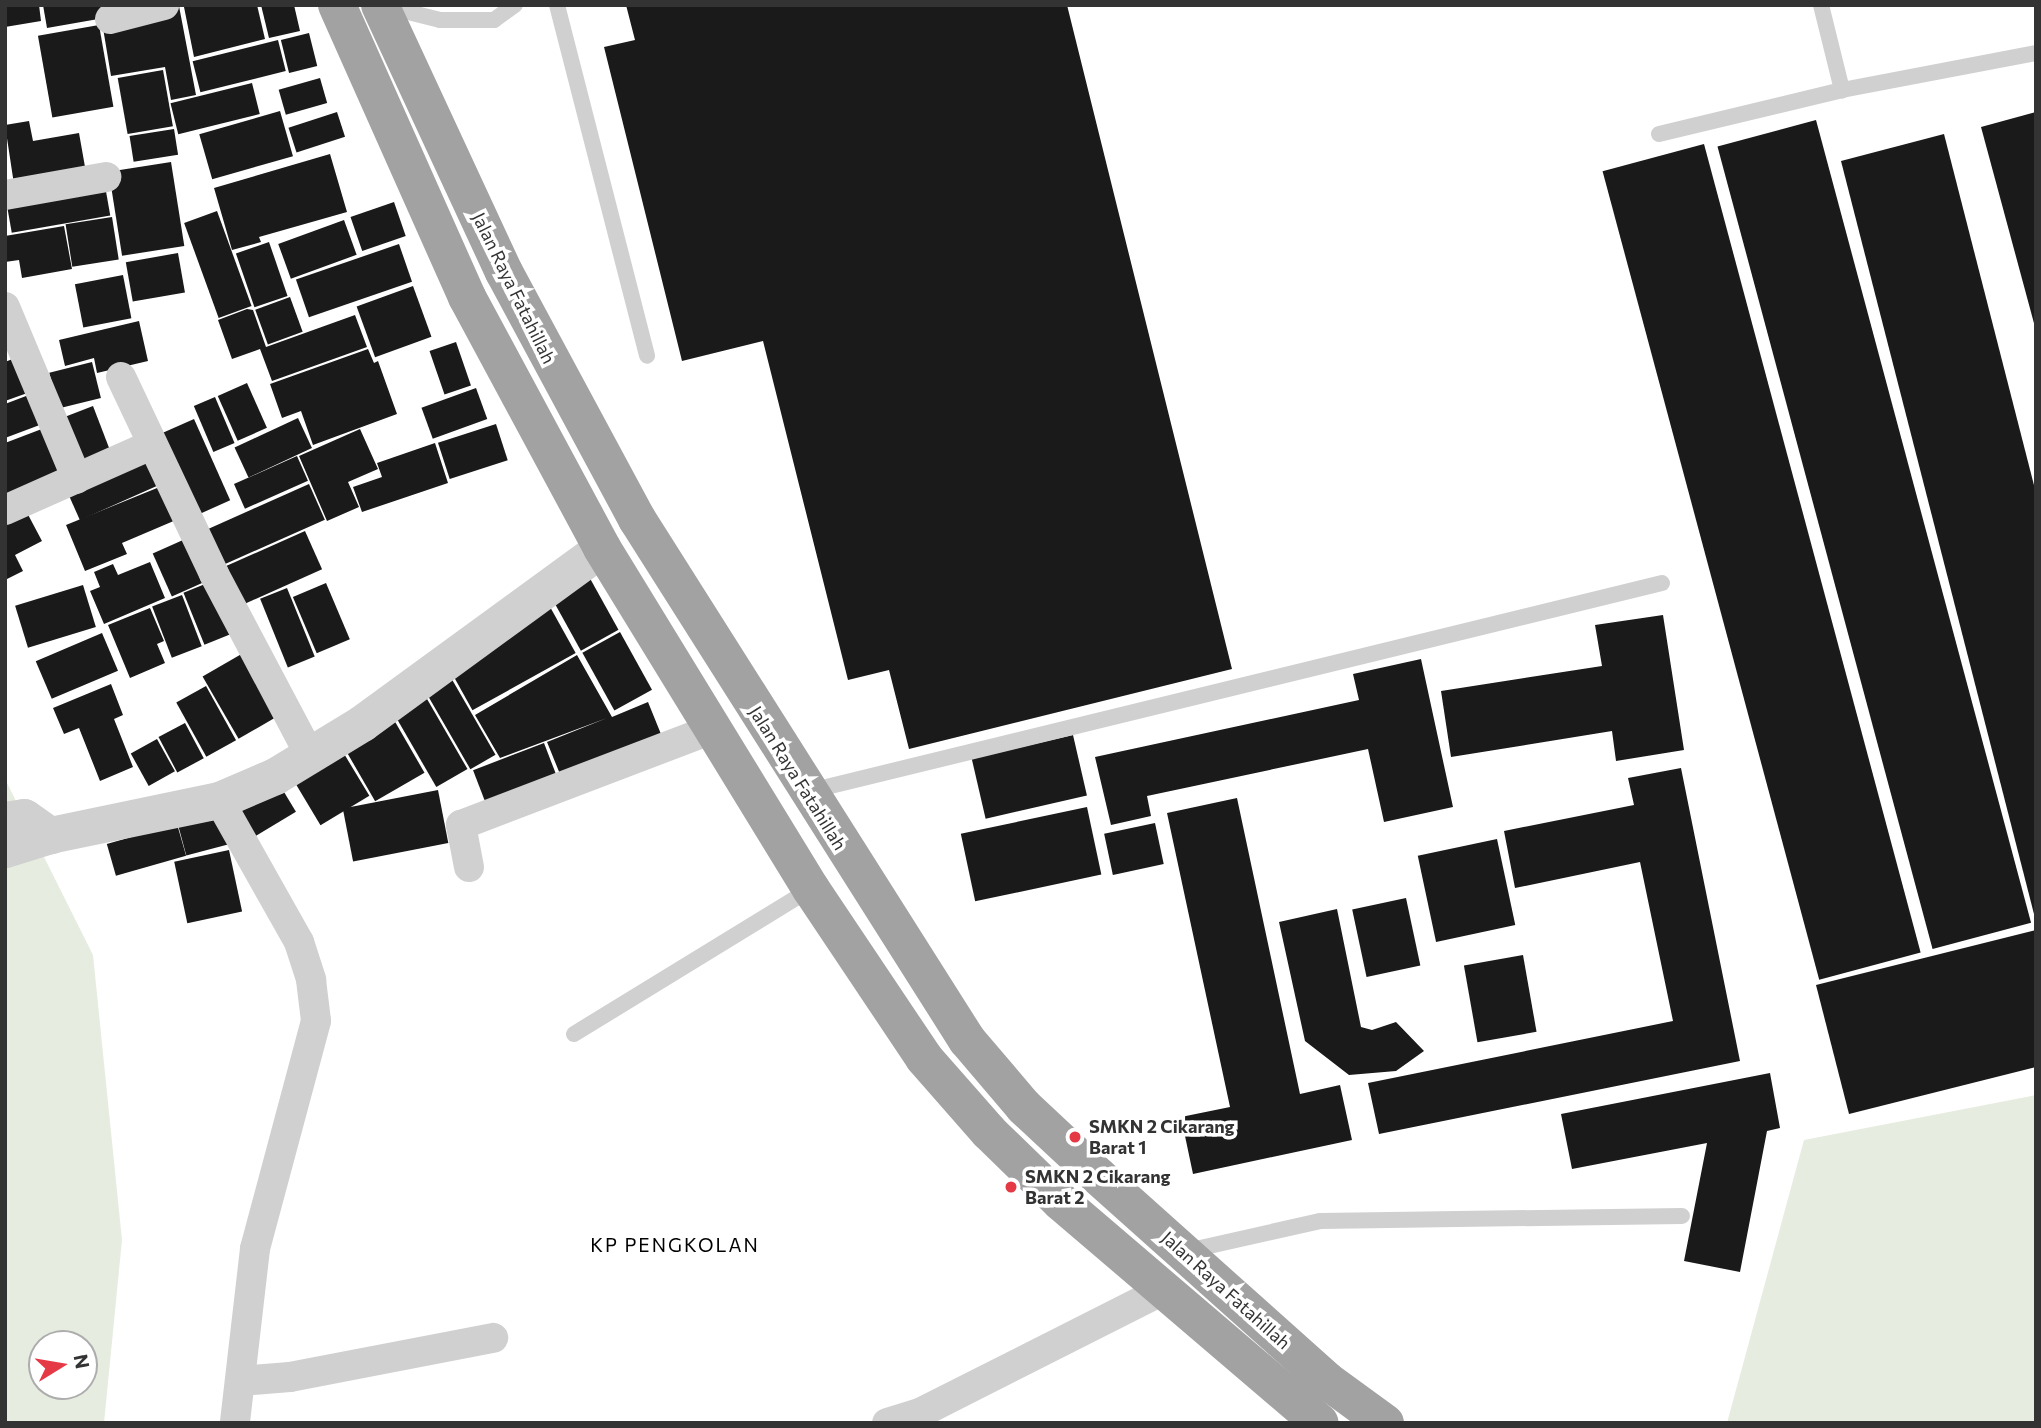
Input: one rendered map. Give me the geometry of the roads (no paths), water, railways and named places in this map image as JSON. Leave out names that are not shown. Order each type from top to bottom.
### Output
[{"type":"highway","points":[[337,5],[467,297],[602,548],[811,889],[924,1058],[989,1132],[1161,1292],[1320,1423]]},
{"type":"highway","name":"Jalan Raya Fatahillah","points":[[381,5],[504,272],[637,519],[967,1040],[1024,1107],[1326,1380],[1385,1423]]},
{"type":"street","points":[[110,19],[164,5]]},
{"type":"street","points":[[5,195],[106,177]]},
{"type":"street","points":[[5,307],[77,479]]},
{"type":"street","points":[[121,377],[151,445],[311,757]]},
{"type":"street","points":[[5,510],[151,445]]},
{"type":"street","points":[[22,833],[219,800],[311,757],[602,548]]},
{"type":"street","points":[[469,867],[461,825],[713,729]]},
{"type":"street","points":[[219,800],[299,942],[311,980],[316,1021],[255,1249],[235,1423]]},
{"type":"street","points":[[887,1423],[922,1412],[1161,1292]]},
{"type":"street","points":[[240,1381],[290,1377],[493,1338]]},
{"type":"lane","points":[[381,5],[440,20],[494,20],[515,5]]},
{"type":"lane","points":[[557,5],[647,356]]},
{"type":"lane","points":[[1821,5],[1842,90]]},
{"type":"lane","points":[[1659,134],[1842,90],[2036,52]]},
{"type":"lane","points":[[808,792],[1661,583]]},
{"type":"lane","points":[[574,1034],[811,889]]},
{"type":"lane","points":[[1184,1252],[1320,1221],[1682,1216]]},
{"type":"place","name":"SMKN 2 Cikarang Barat 1","points":[[1075,1137]]},
{"type":"place","name":"SMKN 2 Cikarang Barat 2","points":[[1011,1187]]},
{"type":"district","name":"KP PENGKOLAN","points":[[675,1245]]}]
